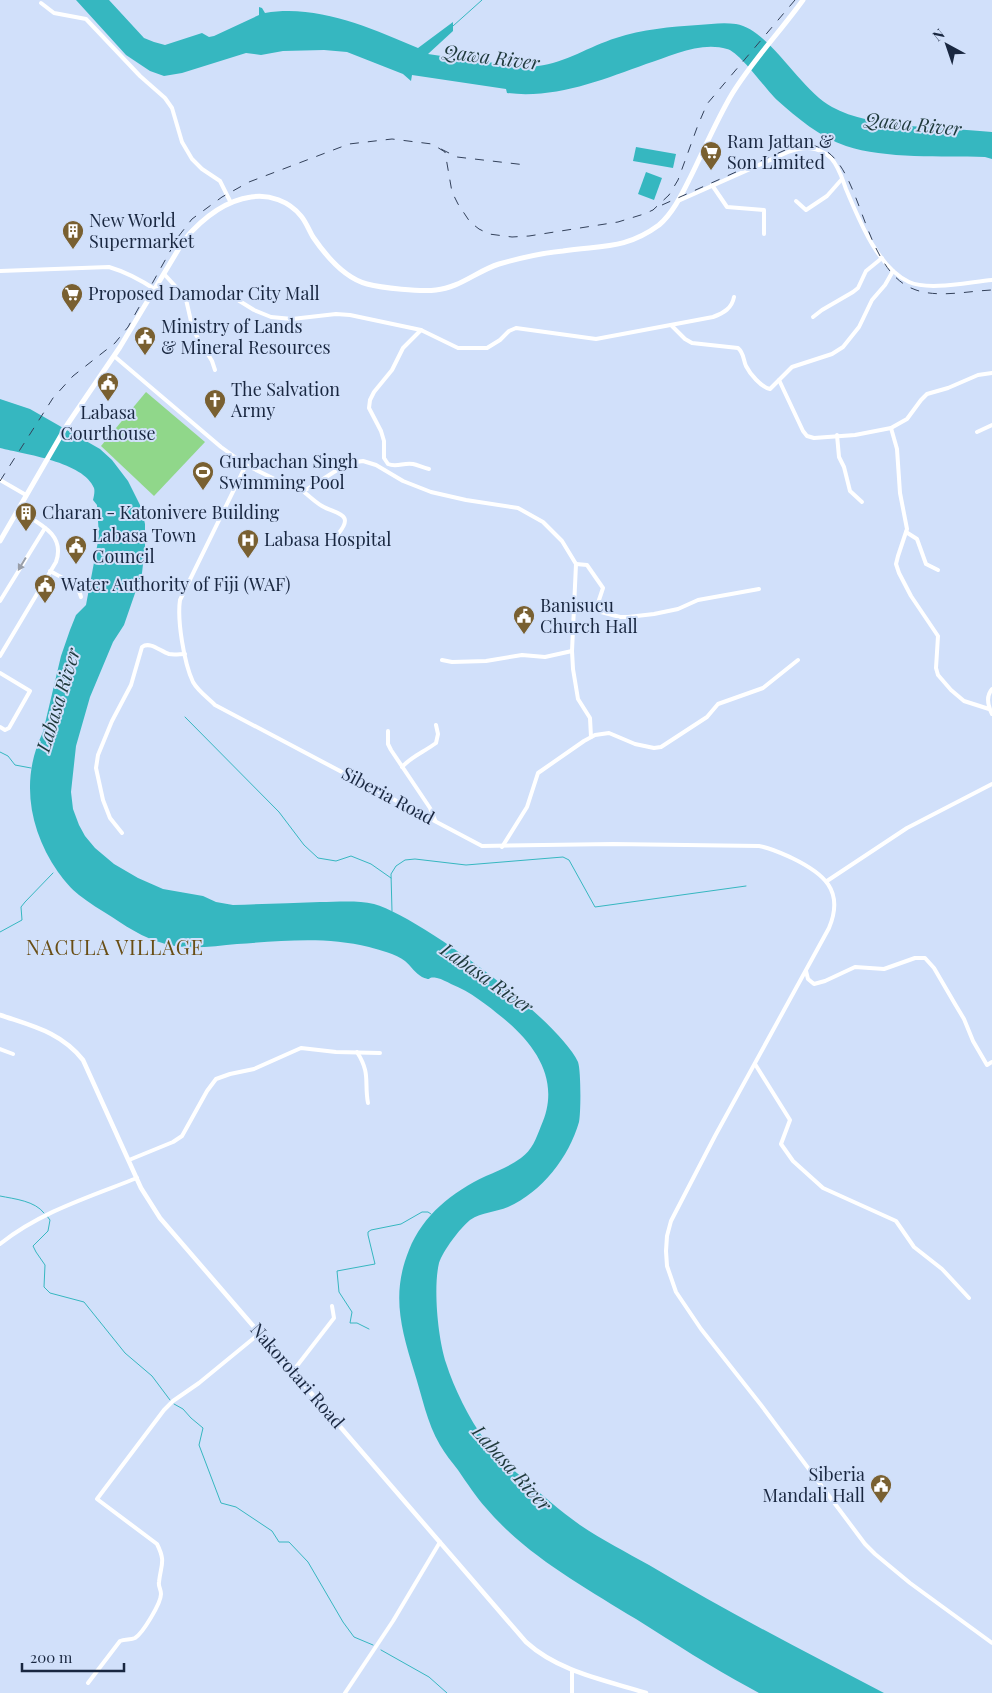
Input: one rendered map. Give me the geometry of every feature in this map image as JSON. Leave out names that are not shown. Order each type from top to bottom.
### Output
[{"type":"main road","points":[[0,540],[67,425],[156,290],[184,240],[197,225],[231,203],[245,198],[262,196],[277,199],[292,206],[301,215],[313,236],[332,260],[343,272],[355,280],[369,285],[423,290],[455,285],[487,269],[521,258],[559,251],[606,247],[626,243],[640,237],[661,223],[678,201],[728,101],[803,0]]},
{"type":"street","points":[[41,3],[54,13],[86,19],[140,76],[165,98],[172,108],[182,142],[192,159],[220,181],[231,203]]},
{"type":"street","points":[[678,201],[788,152],[806,147],[830,157],[839,170],[862,224],[882,258],[893,271],[917,285],[940,285],[992,280]]},
{"type":"street","points":[[796,201],[806,210],[827,196],[842,179]]},
{"type":"street","points":[[712,185],[727,207],[764,210],[764,234]]},
{"type":"street","points":[[813,317],[858,288],[866,271],[882,258]]},
{"type":"street","points":[[0,271],[109,267],[146,282],[156,290]]},
{"type":"street","points":[[671,325],[684,339],[692,343],[738,348],[742,351],[747,368],[766,388],[772,388],[788,370],[798,364],[832,354],[843,346],[859,326],[872,300],[893,271]]},
{"type":"street","points":[[165,274],[185,295],[224,294],[242,301],[264,315],[279,319],[336,314],[379,320],[422,330],[454,346],[480,349],[493,346],[509,331],[516,328],[596,339],[713,317],[723,314],[731,305],[734,297]]},
{"type":"street","points":[[185,295],[193,330],[212,361],[215,370]]},
{"type":"street","points":[[422,330],[403,348],[392,370],[374,392],[369,408],[381,431],[384,441],[384,458],[388,464],[398,466],[415,464],[429,469]]},
{"type":"street","points":[[114,356],[221,447],[246,465],[293,488],[303,490],[322,507],[340,513],[344,517],[345,522],[338,534]]},
{"type":"street","points":[[780,380],[803,431],[808,436],[814,438],[855,435],[891,428],[907,419],[920,400],[927,394],[948,388],[978,375],[992,372]]},
{"type":"street","points":[[978,432],[992,425]]},
{"type":"street","points":[[891,428],[897,449],[900,492],[906,522],[906,532],[896,564],[899,574],[906,588],[938,636],[936,668],[938,675],[964,701],[989,709]]},
{"type":"street","points":[[837,436],[840,457],[850,491],[862,502]]},
{"type":"street","points":[[303,490],[318,484],[348,463],[363,461],[376,465],[403,481],[430,492],[518,508],[543,522],[562,541],[576,564],[572,651],[576,690],[578,699],[590,718],[591,737]]},
{"type":"street","name":"Siberia Road","points":[[246,465],[180,600],[178,612],[185,654],[194,683],[216,705],[482,846],[613,844],[759,846],[775,850],[806,865],[827,881]]},
{"type":"street","points":[[1,482],[26,496]]},
{"type":"street","points":[[0,656],[58,555],[57,541],[52,534],[19,510]]},
{"type":"street","points":[[0,601],[45,528]]},
{"type":"street","points":[[906,532],[917,539],[926,564],[938,570]]},
{"type":"street","points":[[576,564],[587,565],[603,588],[598,603],[599,609],[602,612],[620,617],[654,614],[678,609],[698,600],[759,590]]},
{"type":"street","points":[[50,571],[75,585],[81,596]]},
{"type":"street","points":[[122,833],[110,818],[103,800],[96,768],[98,754],[131,684],[142,647],[150,645],[167,654],[185,654]]},
{"type":"street","points":[[442,660],[452,662],[486,661],[522,655],[545,658],[572,651]]},
{"type":"street","points":[[502,847],[527,807],[538,773],[591,737],[603,732],[635,744],[661,748],[707,717],[718,704],[763,688],[798,660]]},
{"type":"street","points":[[0,673],[30,692],[9,728],[5,730],[0,727]]},
{"type":"street","points":[[992,689],[988,701],[992,714]]},
{"type":"street","points":[[402,767],[416,754],[436,743],[438,734],[436,725]]},
{"type":"street","points":[[388,731],[388,744],[430,808],[435,820]]},
{"type":"street","points":[[992,784],[907,828],[827,881],[833,898],[832,921],[671,1221],[666,1251],[671,1281],[676,1292],[701,1329],[761,1405],[865,1544],[874,1554],[904,1578],[992,1643]]},
{"type":"street","points":[[806,971],[808,979],[814,984],[855,967],[884,969],[915,958],[925,958],[934,968],[964,1019],[973,1041],[987,1065],[992,1062]]},
{"type":"street","name":"Nakorotari Road","points":[[0,1015],[58,1037],[76,1051],[83,1060],[148,1200],[160,1218],[526,1642],[536,1651],[572,1670],[646,1693]]},
{"type":"street","points":[[130,1160],[173,1142],[182,1136],[207,1090],[216,1079],[254,1069],[301,1048],[380,1053]]},
{"type":"street","points":[[0,1049],[13,1054]]},
{"type":"street","points":[[357,1052],[363,1061],[367,1075],[368,1103]]},
{"type":"street","points":[[756,1064],[790,1120],[781,1144],[793,1160],[823,1188],[896,1221],[914,1247],[942,1269],[969,1298]]},
{"type":"street","points":[[0,1244],[49,1213],[137,1178]]},
{"type":"street","points":[[293,1371],[334,1318],[332,1306]]},
{"type":"street","points":[[88,1683],[120,1641],[133,1639],[138,1636],[159,1603],[161,1593],[158,1584],[162,1569],[162,1554],[157,1544],[97,1499],[164,1410],[199,1384],[260,1333]]},
{"type":"street","points":[[345,1693],[393,1621],[440,1542]]},
{"type":"street","points":[[572,1670],[572,1693]]},
{"type":"shaded area","points":[[146,392],[205,442],[154,496],[101,446]]},
{"type":"water","points":[[76,0],[109,0],[144,38],[165,45],[202,33],[209,37],[214,36],[259,15],[259,7],[265,13],[285,11],[324,15],[362,26],[418,48],[453,22],[453,31],[428,54],[530,66],[548,64],[568,58],[606,41],[636,32],[717,23],[736,24],[748,28],[760,37],[808,88],[832,107],[848,114],[888,123],[992,132],[992,159],[985,157],[896,155],[861,150],[836,142],[809,126],[785,107],[739,57],[727,49],[717,47],[686,50],[578,87],[560,91],[525,94],[507,93],[506,89],[412,75],[411,81],[403,74],[347,52],[324,50],[283,51],[261,55],[246,53],[182,73],[164,76],[150,71],[126,55]]},
{"type":"water","points":[[636,147],[676,154],[673,168],[633,161]]},
{"type":"water","points":[[646,172],[662,178],[654,200],[638,194]]},
{"type":"water","name":"Labasa River","points":[[0,399],[30,409],[100,449],[112,460],[128,481],[141,507],[145,524],[142,573],[124,625],[113,642],[90,697],[76,746],[71,792],[73,809],[85,836],[95,848],[114,864],[138,878],[163,889],[203,896],[216,902],[233,905],[347,901],[374,904],[395,913],[453,948],[517,997],[565,1043],[578,1062],[580,1073],[579,1122],[568,1148],[553,1172],[532,1192],[508,1207],[479,1215],[470,1220],[452,1240],[439,1263],[436,1299],[443,1353],[458,1393],[479,1432],[493,1451],[507,1465],[573,1520],[605,1541],[736,1615],[884,1693],[759,1693],[693,1655],[576,1582],[537,1555],[519,1541],[486,1508],[444,1452],[435,1437],[428,1419],[409,1355],[400,1311],[400,1281],[415,1237],[431,1215],[450,1197],[474,1182],[517,1161],[531,1148],[547,1110],[547,1080],[542,1066],[526,1040],[485,1004],[443,980],[422,977],[405,961],[393,954],[369,947],[320,940],[198,947],[166,944],[142,935],[126,926],[83,898],[65,881],[48,856],[40,839],[34,822],[30,786],[36,750],[43,732],[61,656],[76,615],[86,605],[99,536],[97,505],[93,500],[94,488],[88,479],[78,472],[38,456],[0,448]]},
{"type":"waterway","points":[[453,26],[482,0]]},
{"type":"waterway","points":[[185,717],[279,812],[304,845],[318,858],[336,861],[351,856],[371,864],[391,878]]},
{"type":"waterway","points":[[0,752],[8,756],[15,765],[31,768]]},
{"type":"waterway","points":[[392,911],[391,874],[396,866],[405,860],[415,859],[466,865],[563,857],[569,860],[595,907],[746,886]]},
{"type":"waterway","points":[[0,932],[22,920],[21,907],[53,873]]},
{"type":"waterway","points":[[0,1196],[30,1203],[44,1213]]},
{"type":"waterway","points":[[369,1329],[357,1323],[350,1323],[352,1312],[339,1292],[337,1271],[375,1264],[368,1235],[368,1232],[371,1230],[401,1224],[422,1212],[431,1214]]},
{"type":"waterway","points":[[47,1216],[50,1220],[48,1231],[33,1246],[45,1265],[44,1287],[50,1293],[84,1302],[125,1353],[152,1376],[170,1400]]},
{"type":"waterway","points":[[174,1404],[183,1409],[203,1428],[199,1445],[221,1503],[236,1507],[272,1531],[279,1542],[289,1542],[308,1562],[343,1622],[354,1637],[373,1645]]},
{"type":"waterway","points":[[381,1650],[429,1677],[447,1693]]},
{"type":"railway","points":[[0,481],[53,398],[73,376],[115,343],[128,327],[178,237],[192,219],[222,197],[249,182],[349,144],[392,139],[432,144],[445,152],[452,192],[458,204],[470,222],[489,234],[512,237],[529,236],[618,222],[644,214],[653,210],[669,195],[678,180],[707,104],[795,0]]},
{"type":"railway","points":[[662,205],[792,147],[815,146],[831,155],[843,171],[872,239],[883,261],[897,279],[916,290],[934,294],[992,290]]},
{"type":"railway","points":[[441,149],[457,157],[526,165]]},
{"type":"place","name":"Ram Jattan & Son Limited","points":[[711,171]]},
{"type":"place","name":"New World Supermarket","points":[[73,250]]},
{"type":"place","name":"Proposed Damodar City Mall","points":[[72,313]]},
{"type":"place","name":"Ministry of Lands & Mineral Resources","points":[[145,356]]},
{"type":"place","name":"Labasa Courthouse","points":[[108,402]]},
{"type":"place","name":"The Salvation Army","points":[[215,419]]},
{"type":"place","name":"Gurbachan Singh Swimming Pool","points":[[203,491]]},
{"type":"place","name":"Charan - Katonivere Building","points":[[26,532]]},
{"type":"place","name":"Labasa Hospital","points":[[248,559]]},
{"type":"place","name":"Labasa Town Council","points":[[76,565]]},
{"type":"place","name":"Water Authority of Fiji (WAF)","points":[[45,604]]},
{"type":"place","name":"Banisucu Church Hall","points":[[524,635]]},
{"type":"place","name":"Siberia Mandali Hall","points":[[881,1504]]},
{"type":"district","name":"NACULA VILLAGE","points":[[115,948]]},
{"type":"water label","name":"Qawa River","points":[[491,57]]},
{"type":"water label","name":"Qawa River","points":[[913,124]]}]
